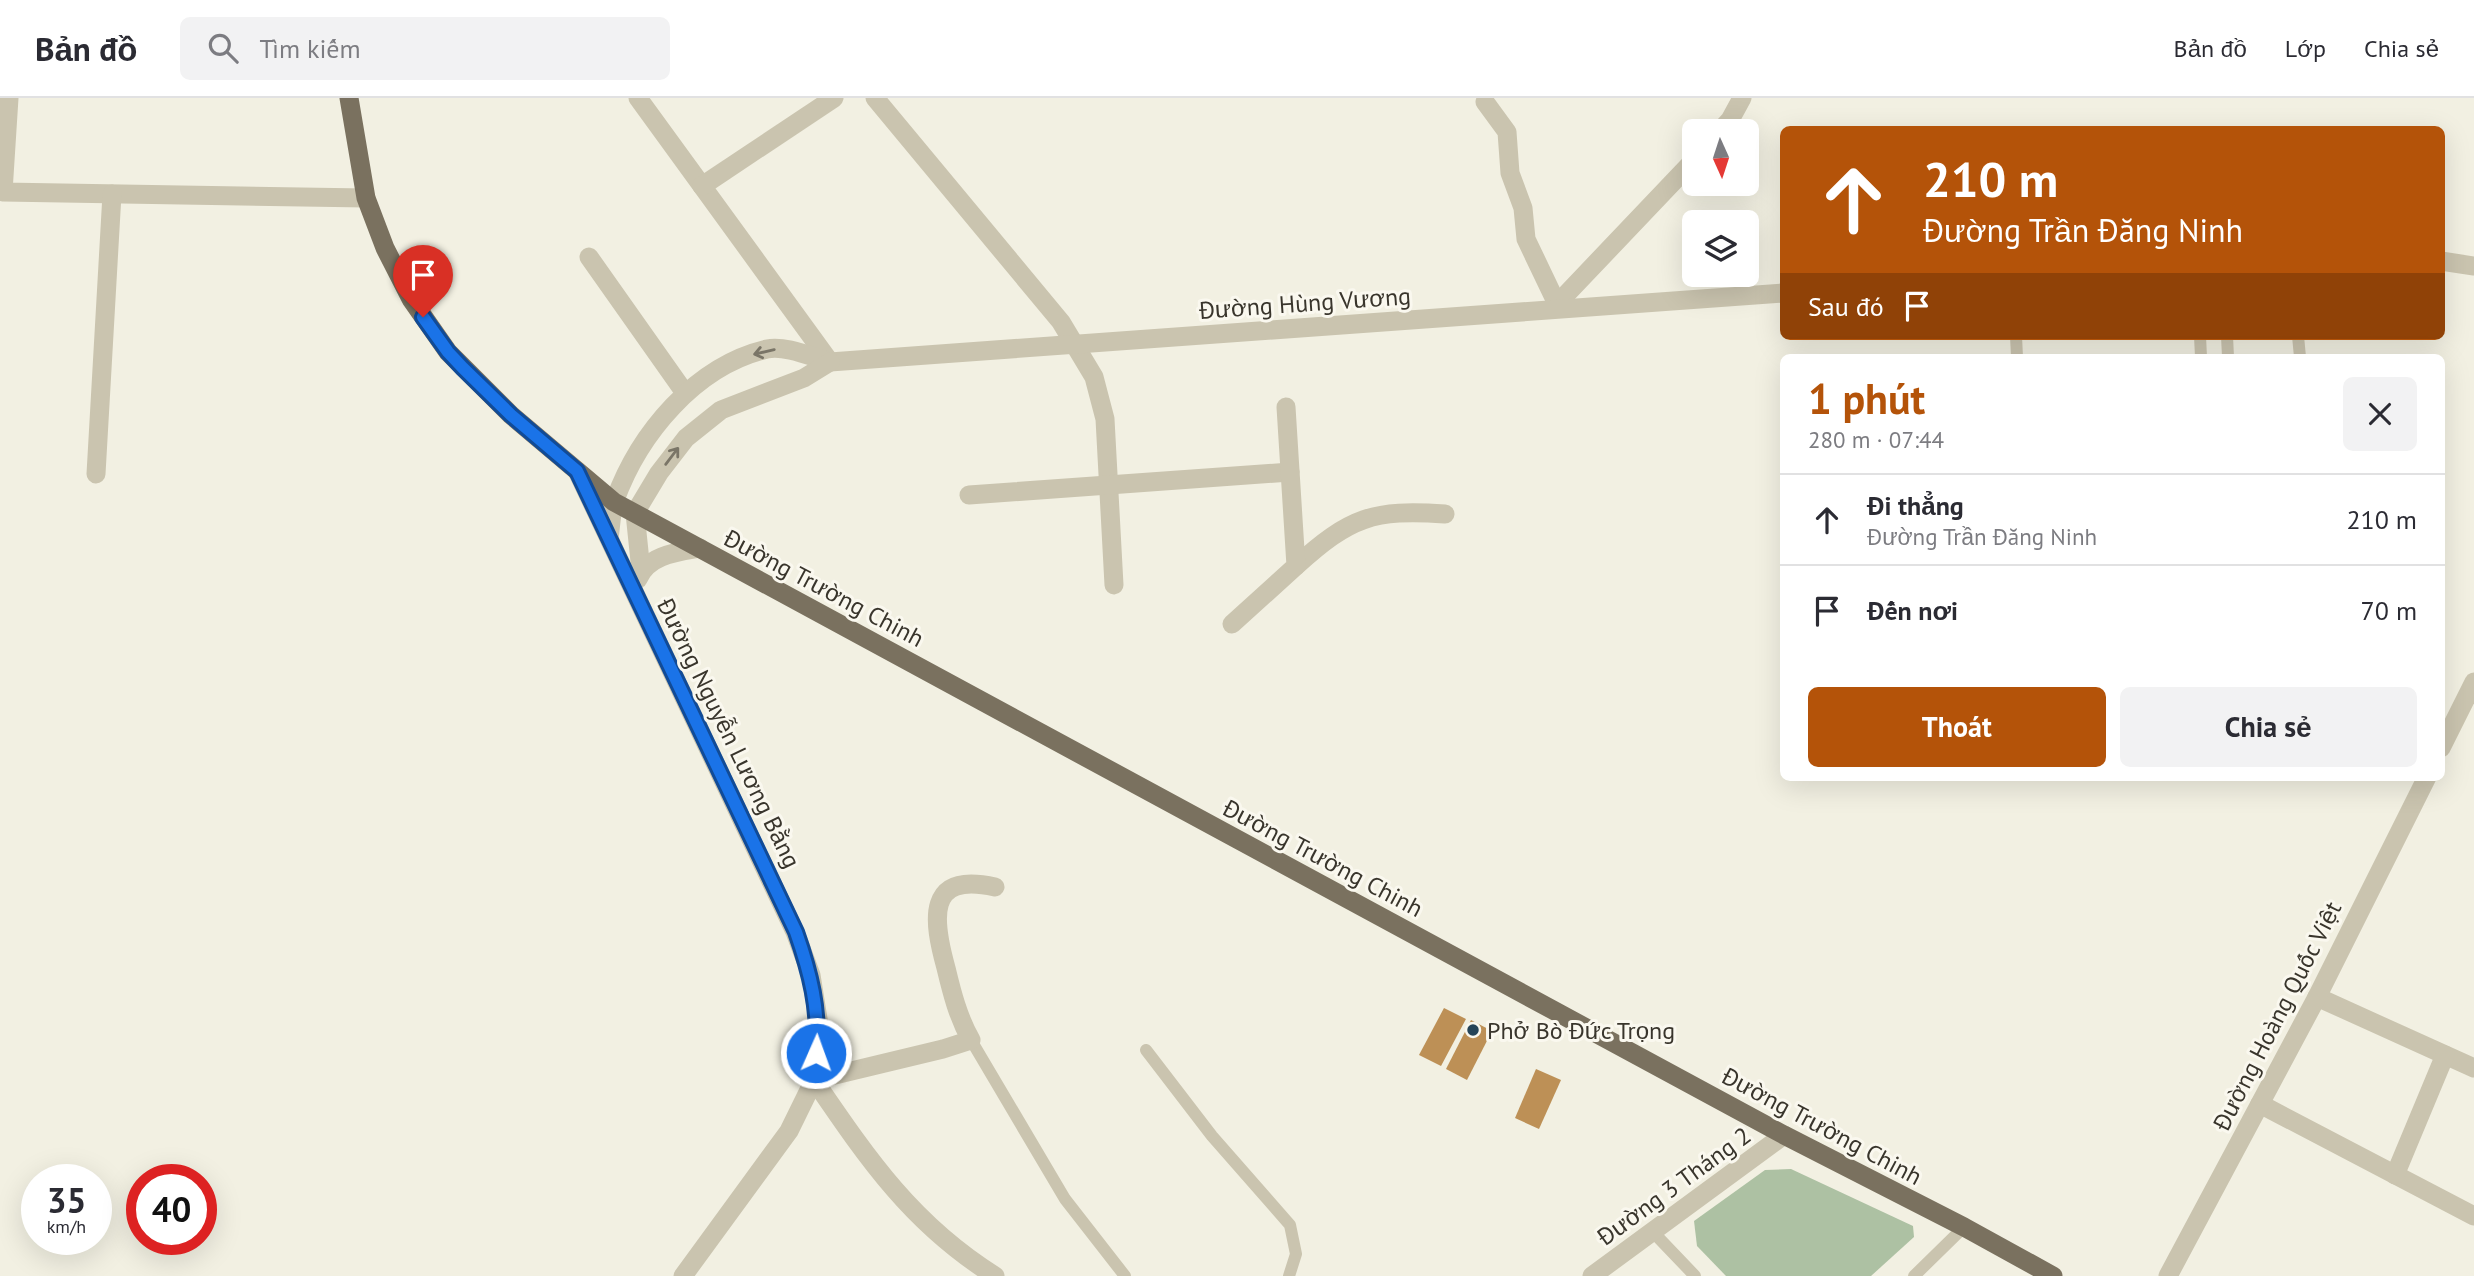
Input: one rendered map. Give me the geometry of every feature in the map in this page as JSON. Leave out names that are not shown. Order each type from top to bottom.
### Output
[{"type":"main road","name":"Đường Trường Chinh","points":[[349,98],[366,198],[385,248],[411,299],[448,352],[511,415],[614,502],[1784,1135],[2053,1276]]},
{"type":"street","points":[[9,98],[1,192],[366,198]]},
{"type":"street","points":[[638,98],[830,362]]},
{"type":"street","points":[[702,186],[834,98]]},
{"type":"street","points":[[875,98],[1062,322],[1094,377],[1101,397],[1114,585]]},
{"type":"street","points":[[1731,119],[1742,98]]},
{"type":"street","points":[[1485,102],[1507,132],[1510,173],[1523,208],[1526,239],[1557,306],[1682,173]]},
{"type":"street","points":[[96,474],[112,194]]},
{"type":"street","points":[[589,257],[685,393]]},
{"type":"street","points":[[2445,262],[2474,266]]},
{"type":"street","name":"Đường Hùng Vương","points":[[614,502],[652,432],[685,393],[736,361],[769,349],[799,353],[830,362],[1557,306],[1780,293]]},
{"type":"street","name":"Đường Hùng Vương","points":[[635,513],[659,473],[686,438],[721,410],[804,378],[830,362]]},
{"type":"street","points":[[1286,407],[1296,566]]},
{"type":"street","name":"Đường Nguyễn Lương Bằng","points":[[577,471],[796,932],[811,975],[819,1025],[814,1080],[789,1131],[683,1276]]},
{"type":"street","points":[[969,495],[1290,472]]},
{"type":"street","points":[[609,538],[614,502]]},
{"type":"street","points":[[1232,624],[1319,545],[1351,523],[1371,516],[1402,511],[1445,514]]},
{"type":"street","points":[[635,513],[641,571]]},
{"type":"street","points":[[634,590],[641,571],[651,561],[700,548]]},
{"type":"street","points":[[2445,740],[2474,682]]},
{"type":"street","name":"Đường Hoàng Quốc Việt","points":[[2168,1276],[2317,997],[2425,781]]},
{"type":"street","points":[[995,887],[969,883],[957,886],[941,900],[937,909],[938,940],[957,1011],[971,1040],[814,1080],[864,1155],[926,1224],[960,1253],[995,1276]]},
{"type":"street","points":[[2317,997],[2474,1068]]},
{"type":"street","points":[[2395,1175],[2445,1055]]},
{"type":"street","points":[[2260,1104],[2474,1216]]},
{"type":"street","name":"Đường 3 Tháng 2","points":[[1592,1276],[1784,1135]]},
{"type":"lane","points":[[971,1040],[1065,1199],[1125,1276]]},
{"type":"lane","points":[[1146,1050],[1212,1136],[1290,1226],[1296,1254],[1289,1276]]},
{"type":"lane","points":[[1914,1276],[1964,1227]]},
{"type":"lane","points":[[1653,1232],[1695,1276]]},
{"type":"green space","points":[[1791,1169],[1913,1226],[1914,1237],[1871,1276],[1726,1276],[1697,1246],[1694,1221],[1765,1170]]},
{"type":"building","points":[[1444,1008],[1466,1019],[1441,1066],[1419,1055]]},
{"type":"building","points":[[1471,1020],[1492,1031],[1467,1080],[1446,1069]]},
{"type":"building","points":[[1536,1069],[1561,1080],[1539,1129],[1515,1118]]},
{"type":"place","name":"Phở Bò Đức Trọng","points":[[1473,1030]]},
{"type":"route","points":[[423,317],[463,368],[511,415],[577,471],[796,932],[811,975],[819,1025],[816,1053]]}]
